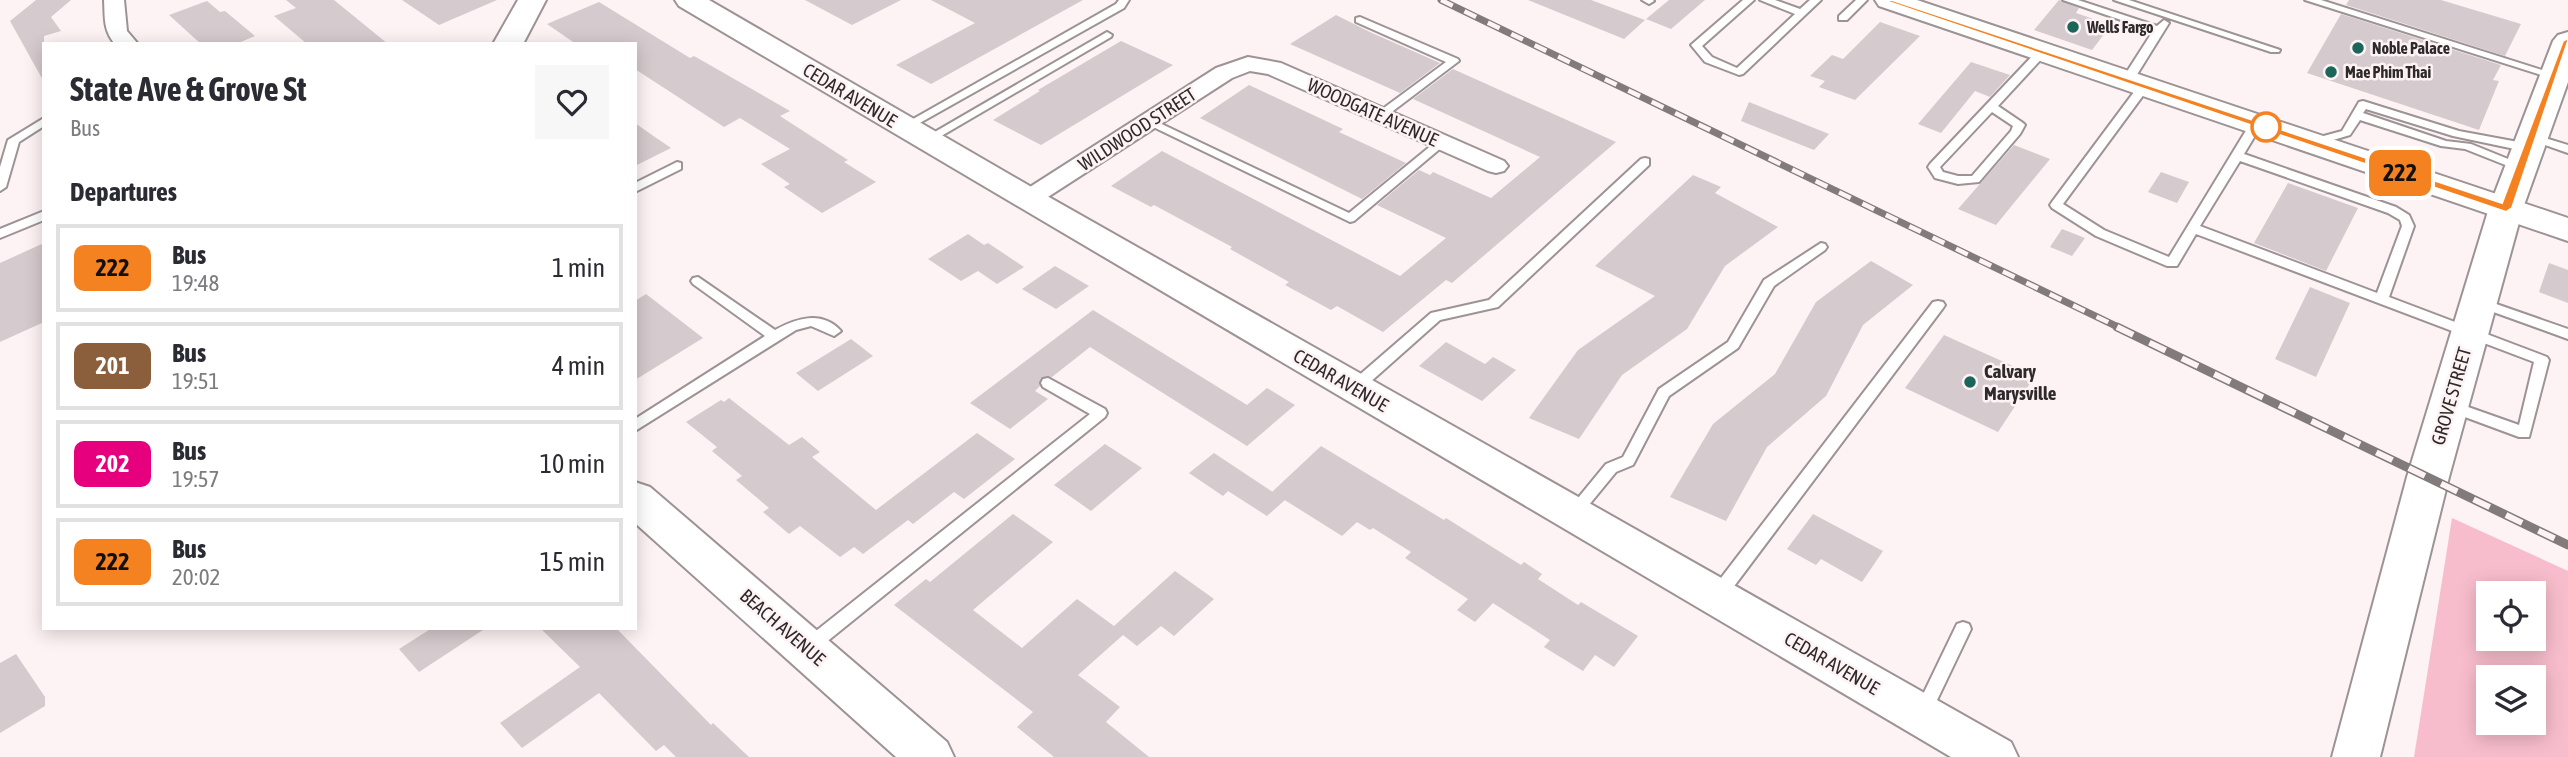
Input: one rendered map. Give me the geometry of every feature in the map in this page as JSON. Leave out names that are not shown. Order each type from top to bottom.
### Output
[{"type":"street","points":[[114,0],[116,32],[125,42]]},
{"type":"street","points":[[509,42],[533,0]]},
{"type":"street","name":"CEDAR AVENUE","points":[[689,0],[1028,200],[1994,757]]},
{"type":"street","points":[[1889,0],[2568,230]]},
{"type":"street","name":"GROVE STREET","points":[[2356,757],[2449,405],[2506,208],[2568,41]]},
{"type":"street","name":"WOODGATE AVENUE","points":[[1248,64],[1273,68],[1496,166]]},
{"type":"street","name":"WILDWOOD STREET","points":[[1028,200],[1224,73],[1248,64]]},
{"type":"street","name":"BEACH AVENUE","points":[[637,500],[930,757]]},
{"type":"lane","points":[[916,134],[1120,6],[1124,0]]},
{"type":"lane","points":[[1749,0],[1696,45],[1699,52],[1710,60],[1739,72],[1816,0]]},
{"type":"lane","points":[[1765,0],[1802,13]]},
{"type":"lane","points":[[1843,18],[1862,0]]},
{"type":"lane","points":[[2119,0],[2275,50]]},
{"type":"lane","points":[[2150,10],[2157,0]]},
{"type":"lane","points":[[2310,0],[2555,76]]},
{"type":"lane","points":[[2060,1],[2158,33]]},
{"type":"lane","points":[[2079,9],[2158,33]]},
{"type":"lane","points":[[2169,16],[2158,33],[2135,83],[2056,205],[2100,233],[2172,263],[2256,124]]},
{"type":"lane","points":[[1360,20],[1454,61],[1381,115]]},
{"type":"lane","points":[[916,134],[1107,35]]},
{"type":"lane","points":[[1992,107],[2019,125],[2016,132],[1975,179],[1958,180],[1939,175],[1934,167],[1944,154],[2042,52]]},
{"type":"lane","points":[[2311,143],[2346,133],[2363,104],[2457,134],[2528,150]]},
{"type":"lane","points":[[2357,115],[2445,144],[2528,150],[2568,149]]},
{"type":"lane","points":[[1149,121],[1350,218],[1442,142]]},
{"type":"lane","points":[[0,187],[14,140],[42,122]]},
{"type":"lane","points":[[2238,156],[2392,210],[2405,218],[2408,226],[2381,300]]},
{"type":"lane","points":[[1354,388],[1436,316],[1493,304],[1644,162]]},
{"type":"lane","points":[[637,187],[677,166]]},
{"type":"lane","points":[[0,234],[42,216]]},
{"type":"lane","points":[[2193,228],[2381,300],[2568,334]]},
{"type":"lane","points":[[1573,514],[1611,468],[1628,461],[1664,393],[1734,345],[1769,283],[1821,247]]},
{"type":"lane","points":[[698,281],[775,336]]},
{"type":"lane","points":[[1717,597],[1938,305]]},
{"type":"lane","points":[[2449,405],[2524,433],[2542,360],[2474,318]]},
{"type":"lane","points":[[637,425],[801,321],[822,323],[834,331]]},
{"type":"lane","points":[[807,648],[1100,413],[1048,383]]},
{"type":"lane","points":[[1921,715],[1963,629]]},
{"type":"shaded area","points":[[2452,518],[2568,571],[2568,757],[2414,757]]},
{"type":"building","points":[[36,0],[71,0],[51,17],[61,31],[44,36],[42,78],[10,21]]},
{"type":"building","points":[[286,0],[334,0],[386,42],[305,42],[274,16],[296,8]]},
{"type":"building","points":[[402,0],[497,0],[439,25]]},
{"type":"building","points":[[805,0],[901,0],[852,25]]},
{"type":"building","points":[[931,0],[1083,0],[931,84],[896,65],[975,23]]},
{"type":"building","points":[[1528,0],[1591,0],[1645,20],[1624,39]]},
{"type":"building","points":[[1669,0],[1705,0],[1671,29],[1646,19]]},
{"type":"building","name":"Wells Fargo","points":[[2059,0],[2079,8],[2076,13],[2111,25],[2092,50],[2034,30]]},
{"type":"building","points":[[2349,0],[2441,0],[2521,24],[2505,56],[2346,5]]},
{"type":"building","points":[[207,1],[220,12],[225,11],[255,36],[241,42],[199,42],[169,15]]},
{"type":"building","points":[[599,2],[690,58],[694,56],[790,111],[780,116],[848,160],[844,162],[876,182],[822,213],[784,187],[790,184],[761,164],[790,149],[740,118],[724,127],[637,70],[637,42],[573,42],[547,24]]},
{"type":"building","points":[[2341,14],[2501,65],[2493,80],[2499,81],[2479,130],[2307,73]]},
{"type":"building","points":[[1336,15],[1440,63],[1400,93],[1290,44]]},
{"type":"building","points":[[1880,22],[1920,36],[1855,100],[1819,87],[1825,81],[1810,76],[1832,55],[1843,59]]},
{"type":"building","points":[[1121,41],[1173,65],[1041,145],[993,120],[1040,91],[1038,90]]},
{"type":"building","points":[[1971,62],[2010,75],[1990,97],[1975,91],[1941,133],[1918,124]]},
{"type":"building","points":[[1453,69],[1616,142],[1452,283],[1446,280],[1383,332],[1337,306],[1331,310],[1285,285],[1289,282],[1230,249],[1232,247],[1154,205],[1151,207],[1111,186],[1162,151],[1400,276],[1446,238],[1377,205],[1419,170],[1430,175],[1433,172],[1491,198],[1540,157],[1413,99]]},
{"type":"building","points":[[1249,85],[1343,129],[1339,132],[1406,163],[1362,199],[1200,118]]},
{"type":"building","points":[[1749,102],[1829,134],[1814,150],[1741,121]]},
{"type":"building","points":[[637,124],[652,135],[671,148],[637,165]]},
{"type":"building","points":[[2014,145],[2050,159],[1996,225],[1958,209]]},
{"type":"building","points":[[2161,172],[2189,182],[2177,203],[2148,192]]},
{"type":"building","points":[[1693,175],[1721,187],[1715,193],[1778,227],[1725,266],[1687,329],[1622,375],[1579,439],[1529,418],[1578,350],[1655,296],[1595,266]]},
{"type":"building","points":[[2288,183],[2358,208],[2326,271],[2254,243]]},
{"type":"building","points":[[2062,229],[2085,238],[2072,256],[2050,247]]},
{"type":"building","points":[[968,234],[984,245],[988,243],[1024,267],[997,284],[978,271],[961,281],[928,259]]},
{"type":"building","points":[[42,244],[42,323],[0,342],[0,263]]},
{"type":"building","points":[[1871,261],[1913,285],[1863,325],[1826,396],[1767,447],[1726,521],[1670,497],[1713,424],[1775,374],[1816,302]]},
{"type":"building","points":[[2549,263],[2568,270],[2568,303],[2539,292]]},
{"type":"building","points":[[1055,266],[1089,286],[1056,309],[1022,289]]},
{"type":"building","points":[[2310,287],[2350,303],[2316,377],[2275,359]]},
{"type":"building","points":[[646,294],[703,338],[637,379],[637,300]]},
{"type":"building","points":[[1093,310],[1247,405],[1267,388],[1295,405],[1247,446],[1090,347],[1052,377],[1041,378],[1040,386],[1035,391],[1048,399],[1010,429],[970,403]]},
{"type":"building","name":"Calvary Marysville","points":[[1944,335],[2035,376],[1998,432],[1905,388]]},
{"type":"building","points":[[851,339],[873,356],[818,391],[796,373]]},
{"type":"building","points":[[1446,342],[1485,364],[1493,357],[1516,370],[1482,401],[1419,366]]},
{"type":"building","points":[[729,398],[789,445],[802,437],[820,452],[812,457],[876,510],[977,433],[1015,459],[964,499],[954,492],[913,524],[908,520],[863,554],[854,547],[840,557],[800,526],[789,534],[763,512],[769,508],[736,480],[742,476],[712,451],[717,447],[686,422],[721,400],[724,402]]},
{"type":"building","points":[[1105,444],[1142,468],[1091,511],[1054,485]]},
{"type":"building","points":[[1321,446],[1521,565],[1524,562],[1542,574],[1538,579],[1578,605],[1581,602],[1638,636],[1614,667],[1595,655],[1583,671],[1544,647],[1550,640],[1493,603],[1475,622],[1457,610],[1468,599],[1405,558],[1411,552],[1373,528],[1370,530],[1357,522],[1342,536],[1272,492]]},
{"type":"building","points":[[1214,453],[1285,500],[1267,516],[1228,491],[1223,496],[1189,473]]},
{"type":"building","points":[[1013,514],[1053,542],[973,610],[1022,648],[1077,599],[1114,626],[1175,571],[1214,599],[1174,636],[1161,626],[1137,646],[1123,635],[1078,675],[1120,707],[1106,722],[1149,757],[1054,757],[1017,727],[1033,712],[894,605],[926,579],[930,582]]},
{"type":"building","points":[[1813,514],[1883,551],[1862,582],[1821,559],[1816,565],[1787,549]]},
{"type":"building","points":[[429,630],[483,630],[419,672],[399,649]]},
{"type":"building","points":[[542,630],[618,630],[711,725],[713,723],[749,757],[676,757],[664,745],[656,751],[599,693],[522,748],[500,723],[580,667]]},
{"type":"building","points":[[16,654],[45,697],[45,706],[0,733],[0,663]]},
{"type":"railway","points":[[1441,0],[2120,328]]},
{"type":"railway","points":[[2117,327],[2568,545]]},
{"type":"bus line","name":"222","points":[[1888,0],[2506,208],[2568,41]]},
{"type":"place","name":"Wells Fargo","points":[[2073,27]]},
{"type":"place","name":"Noble Palace","points":[[2358,48]]},
{"type":"place","name":"Mae Phim Thai","points":[[2331,72]]},
{"type":"place","name":"Calvary Marysville","points":[[1970,382]]}]
